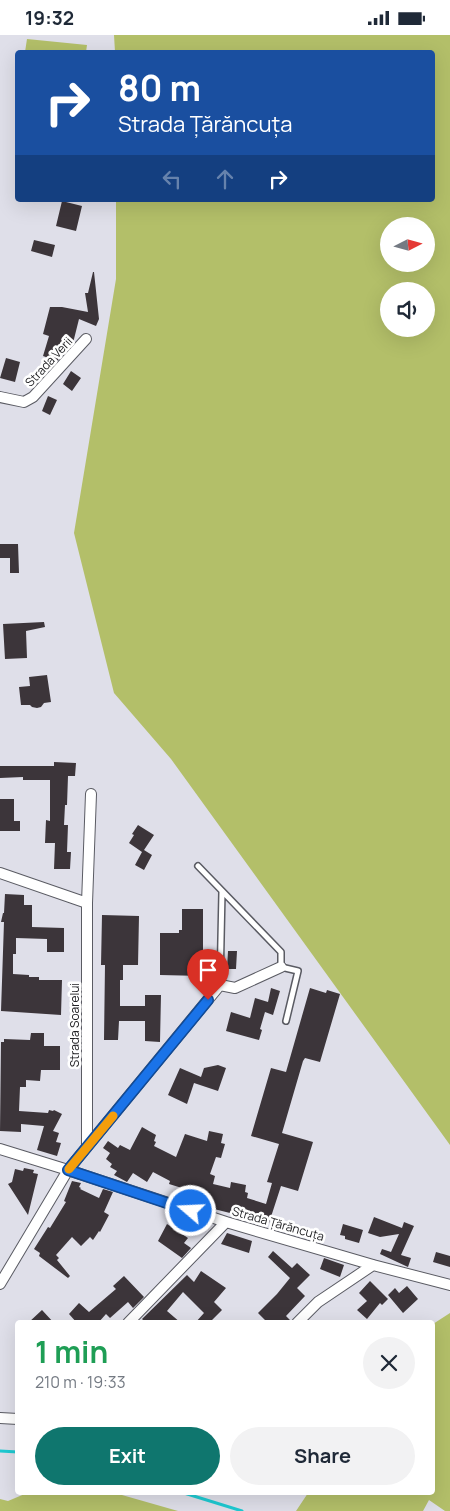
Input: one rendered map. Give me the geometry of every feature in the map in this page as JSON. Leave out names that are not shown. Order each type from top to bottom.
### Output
[{"type":"street","name":"Strada Verii","points":[[0,397],[24,402],[34,397],[86,339]]},
{"type":"street","name":"Strada Soarelui","points":[[88,1147],[87,903],[91,795]]},
{"type":"street","points":[[0,873],[87,903]]},
{"type":"street","points":[[0,1284],[68,1170],[220,985],[235,988],[281,967]]},
{"type":"street","name":"Strada Țărăncuța","points":[[0,1149],[226,1222],[372,1265],[450,1285]]},
{"type":"street","points":[[131,1320],[226,1222]]},
{"type":"street","points":[[300,1320],[318,1302],[372,1265]]},
{"type":"street","points":[[0,1419],[15,1419]]},
{"type":"lane","points":[[198,867],[281,952],[281,967],[298,971],[286,1021]]},
{"type":"lane","points":[[220,985],[222,892]]},
{"type":"green space","points":[[114,35],[450,35],[450,1145],[171,759],[114,693],[74,533],[116,279],[116,202],[435,202],[435,50],[115,50]]},
{"type":"green space","points":[[27,39],[87,45],[86,50],[25,50]]},
{"type":"green space","points":[[450,1313],[450,1511],[445,1511],[429,1500],[423,1511],[296,1511],[307,1495],[435,1495],[435,1323]]},
{"type":"green space","points":[[22,1495],[122,1495],[178,1511],[0,1511],[0,1499],[8,1501]]},
{"type":"building","points":[[62,202],[82,206],[76,231],[56,226]]},
{"type":"building","points":[[34,240],[55,245],[52,257],[31,251]]},
{"type":"building","points":[[93,272],[99,319],[96,326],[79,319],[73,343],[68,342],[64,353],[57,361],[43,356],[49,336],[43,334],[50,307],[62,307],[88,312],[85,293],[88,293]]},
{"type":"building","points":[[6,358],[20,362],[15,382],[0,378]]},
{"type":"building","points":[[71,371],[81,378],[72,391],[63,384]]},
{"type":"building","points":[[48,396],[57,400],[50,415],[42,411]]},
{"type":"building","points":[[0,544],[18,544],[19,573],[10,573],[10,558],[0,558]]},
{"type":"building","points":[[44,622],[45,627],[26,631],[27,658],[5,659],[3,624]]},
{"type":"building","points":[[47,675],[51,702],[44,703],[41,707],[37,708],[30,705],[21,705],[19,687],[30,686],[29,677]]},
{"type":"building","points":[[54,762],[76,763],[75,776],[68,776],[67,805],[65,805],[64,825],[68,825],[67,852],[71,852],[70,869],[54,869],[55,843],[45,843],[46,820],[50,821],[50,780],[23,780],[23,777],[0,778],[0,766],[54,766]]},
{"type":"building","points":[[0,799],[14,799],[14,821],[20,821],[20,831],[0,831]]},
{"type":"building","points":[[138,825],[154,835],[144,850],[152,855],[144,870],[135,865],[142,852],[129,843]]},
{"type":"building","points":[[5,894],[24,895],[24,905],[32,905],[32,927],[64,928],[64,952],[47,952],[47,939],[16,938],[16,954],[13,954],[13,974],[39,977],[39,980],[62,980],[61,1015],[1,1011],[4,922],[1,922],[4,913]]},
{"type":"building","points":[[182,909],[203,909],[203,976],[160,975],[160,933],[179,933],[179,930],[182,930]]},
{"type":"building","points":[[102,915],[139,916],[138,965],[123,965],[123,980],[120,980],[120,1006],[145,1006],[145,995],[161,995],[160,1042],[145,1041],[145,1021],[119,1021],[118,1040],[104,1040],[105,965],[101,965]]},
{"type":"building","points":[[228,951],[237,951],[236,969],[227,969]]},
{"type":"building","points":[[271,988],[280,991],[273,1015],[265,1012],[259,1040],[226,1031],[231,1012],[250,1018],[255,998],[268,1002]]},
{"type":"building","points":[[310,988],[326,993],[327,990],[340,994],[320,1062],[305,1058],[303,1061],[282,1133],[313,1142],[298,1191],[281,1186],[269,1223],[243,1214],[242,1216],[198,1205],[200,1199],[196,1198],[198,1193],[169,1184],[170,1181],[153,1172],[147,1182],[133,1173],[127,1182],[114,1175],[117,1171],[110,1167],[112,1164],[106,1159],[110,1153],[103,1148],[108,1141],[118,1148],[120,1145],[130,1150],[142,1127],[156,1135],[154,1146],[176,1157],[185,1134],[207,1141],[209,1131],[223,1134],[221,1143],[225,1144],[221,1158],[216,1157],[210,1174],[215,1176],[213,1184],[230,1188],[231,1182],[246,1185],[245,1192],[248,1193],[247,1198],[266,1204],[272,1183],[267,1182],[279,1144],[251,1136],[271,1068],[286,1072]]},
{"type":"building","points":[[31,1033],[44,1033],[44,1046],[60,1046],[60,1070],[41,1070],[40,1081],[26,1080],[26,1087],[20,1087],[19,1111],[48,1113],[49,1110],[54,1110],[62,1114],[53,1131],[59,1133],[56,1142],[61,1143],[57,1156],[37,1150],[44,1126],[21,1124],[21,1132],[0,1131],[1,1042],[4,1042],[4,1039],[30,1040]]},
{"type":"building","points":[[218,1065],[226,1068],[218,1091],[194,1083],[187,1104],[168,1095],[180,1068],[201,1077],[204,1068]]},
{"type":"building","points":[[24,1168],[34,1170],[33,1173],[38,1174],[28,1215],[8,1184],[12,1182],[15,1169],[23,1171]]},
{"type":"building","points":[[72,1181],[81,1183],[80,1189],[99,1198],[103,1189],[113,1192],[104,1212],[109,1215],[100,1232],[93,1240],[90,1237],[81,1246],[72,1237],[56,1255],[59,1258],[57,1260],[70,1276],[68,1278],[39,1256],[40,1253],[34,1249],[66,1202],[64,1201]]},
{"type":"building","points":[[374,1217],[402,1228],[404,1222],[414,1226],[401,1255],[411,1258],[408,1267],[380,1254],[382,1249],[391,1252],[399,1234],[380,1237],[368,1233]]},
{"type":"building","points":[[167,1224],[188,1238],[184,1243],[191,1248],[182,1258],[158,1241]]},
{"type":"building","points":[[343,1224],[363,1230],[359,1243],[345,1239],[345,1236],[340,1235]]},
{"type":"building","points":[[227,1233],[252,1241],[249,1253],[221,1244]]},
{"type":"building","points":[[273,1251],[292,1268],[297,1263],[310,1275],[297,1288],[305,1296],[286,1316],[290,1320],[265,1320],[258,1313],[290,1278],[268,1257]]},
{"type":"building","points":[[436,1252],[450,1256],[450,1267],[433,1262]]},
{"type":"building","points":[[324,1258],[344,1265],[340,1277],[320,1269]]},
{"type":"building","points":[[201,1271],[226,1288],[214,1302],[222,1310],[212,1320],[198,1320],[204,1313],[183,1292],[167,1311],[178,1320],[142,1319],[187,1275],[194,1282]]},
{"type":"building","points":[[124,1276],[144,1297],[133,1308],[128,1302],[110,1318],[106,1314],[101,1320],[74,1320],[69,1314],[79,1303],[89,1312],[116,1289],[113,1286]]},
{"type":"building","points":[[370,1281],[388,1299],[382,1305],[380,1303],[367,1319],[357,1310],[367,1301],[359,1293]]},
{"type":"building","points":[[407,1286],[418,1299],[403,1313],[388,1295],[395,1288],[399,1293]]},
{"type":"building","points":[[42,1310],[51,1320],[31,1320]]},
{"type":"waterway","points":[[0,1451],[15,1452]]},
{"type":"waterway","points":[[190,1495],[242,1511]]},
{"type":"slow traffic","points":[[69,1169],[113,1116]]},
{"type":"route","points":[[191,1211],[68,1170],[208,1000]]}]
